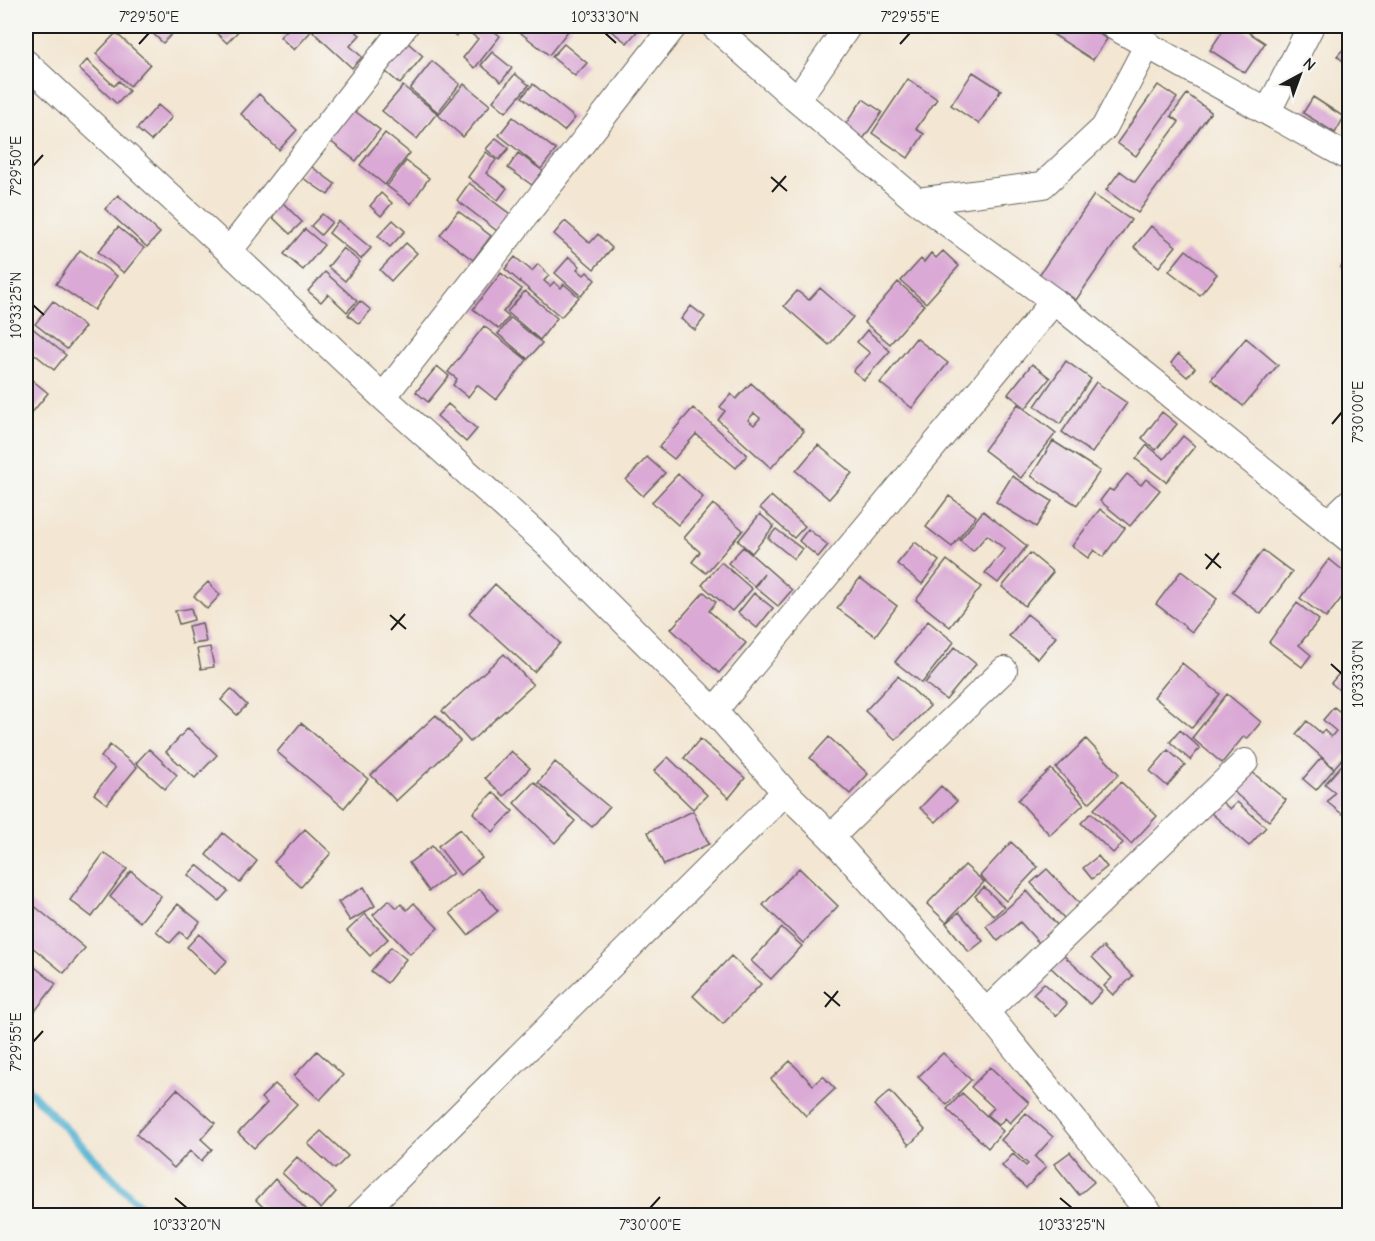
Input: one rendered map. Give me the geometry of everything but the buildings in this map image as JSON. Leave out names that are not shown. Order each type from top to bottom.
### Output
[{"type":"street","points":[[229,251],[405,26]]},
{"type":"street","points":[[383,396],[674,26]]},
{"type":"street","points":[[714,26],[797,100],[918,201],[1054,301],[1350,540]]},
{"type":"street","points":[[797,100],[848,26]]},
{"type":"street","points":[[1113,26],[1350,158]]},
{"type":"street","points":[[1268,111],[1311,26]]},
{"type":"street","points":[[918,201],[1043,185],[1104,128],[1148,44]]},
{"type":"street","points":[[26,63],[383,396],[548,544],[714,711],[785,792],[831,837],[986,1012],[1152,1215]]},
{"type":"street","points":[[714,711],[1054,301]]},
{"type":"street","points":[[1329,522],[1350,501]]},
{"type":"street","points":[[831,837],[1004,670]]},
{"type":"street","points":[[986,1012],[1245,762]]},
{"type":"street","points":[[359,1215],[785,792]]},
{"type":"waterway","points":[[26,1087],[149,1216]]}]
